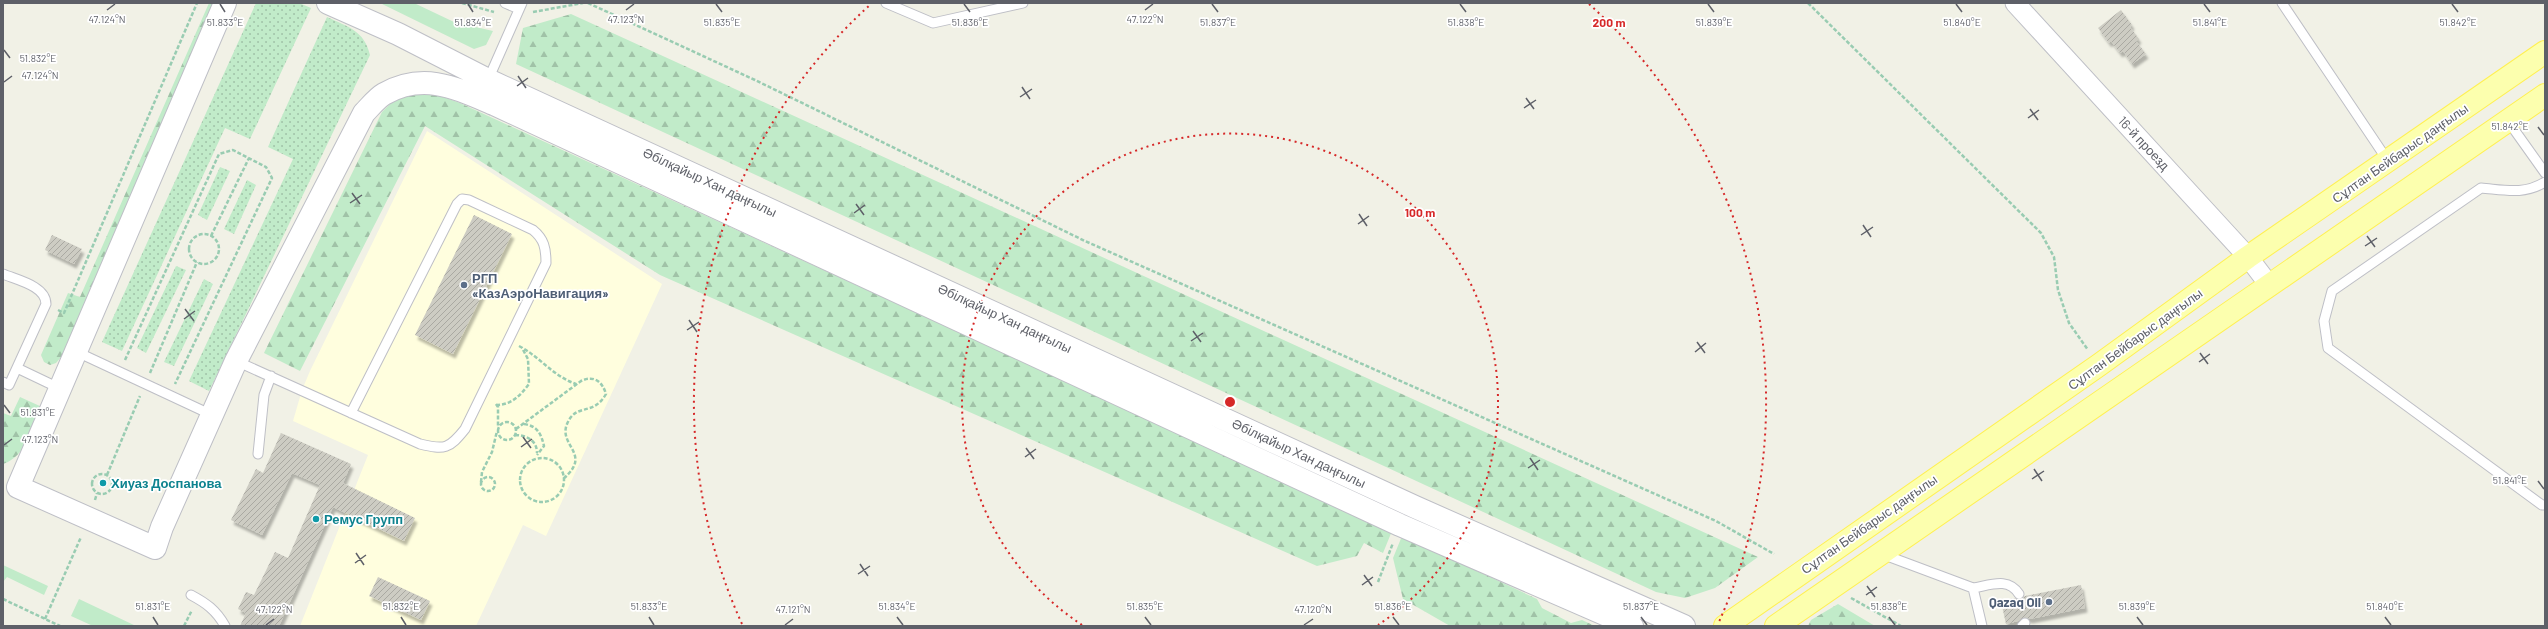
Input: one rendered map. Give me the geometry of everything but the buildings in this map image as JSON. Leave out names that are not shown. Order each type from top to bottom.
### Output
[{"type":"main road","name":"Сұлтан Бейбарыс даңғылы","points":[[1725,626],[2099,365],[2248,257],[2545,52]]},
{"type":"main road","points":[[1776,626],[2545,95]]},
{"type":"street","points":[[225,3],[18,487],[155,548],[162,528],[236,361]]},
{"type":"street","name":"Әбілқайыр Хан даңғылы","points":[[328,3],[354,9],[398,34],[488,80],[1415,507],[1684,626]]},
{"type":"street","name":"16-й проезд","points":[[2014,3],[2248,257],[2270,286]]},
{"type":"street","name":"Әбілқайыр Хан даңғылы","points":[[236,361],[364,113],[384,94],[420,82],[449,85],[496,105],[1400,525],[1632,626]]},
{"type":"lane","points":[[488,80],[519,9],[505,3]]},
{"type":"lane","points":[[886,3],[933,24],[1023,3]]},
{"type":"lane","points":[[2282,3],[2388,161]]},
{"type":"lane","points":[[2508,121],[2545,173]]},
{"type":"lane","points":[[2544,506],[2328,348],[2324,321],[2332,291],[2481,188],[2520,192],[2532,190],[2545,182]]},
{"type":"lane","points":[[236,361],[272,376],[351,413],[420,444],[438,449],[450,446],[466,429],[546,262],[546,250],[540,236],[533,230],[470,200],[462,200],[457,204],[351,413]]},
{"type":"lane","points":[[3,274],[41,290],[46,297],[46,304],[9,385],[3,382]]},
{"type":"lane","points":[[77,352],[212,415]]},
{"type":"lane","points":[[17,368],[61,389]]},
{"type":"lane","points":[[258,454],[264,394],[272,376]]},
{"type":"lane","points":[[1881,554],[1973,588],[2004,583],[2014,586],[2019,594]]},
{"type":"lane","points":[[1973,588],[1982,626]]},
{"type":"lane","points":[[191,595],[210,606],[219,615],[225,626]]},
{"type":"path","points":[[46,304],[64,313],[197,3]]},
{"type":"path","points":[[462,3],[478,9],[519,9],[584,3]]},
{"type":"path","points":[[588,3],[755,80],[1086,241],[1716,521],[1774,554]]},
{"type":"path","points":[[1808,3],[2041,233],[2054,257],[2058,290],[2069,323],[2099,365]]},
{"type":"path","points":[[119,372],[220,154],[233,150],[266,167],[272,178],[170,395]]},
{"type":"path","points":[[211,236],[249,158]]},
{"type":"path","points":[[197,236],[211,236],[217,243],[216,257],[209,262],[197,262],[190,252],[190,243],[197,236]]},
{"type":"path","points":[[107,474],[197,262]]},
{"type":"path","points":[[509,341],[530,352],[556,375],[577,384]]},
{"type":"path","points":[[496,404],[506,405],[520,396],[529,384],[528,359],[522,348]]},
{"type":"path","points":[[516,429],[577,384],[589,377],[598,379],[604,386],[606,394],[601,404],[594,408],[581,410],[573,414],[567,424],[565,433],[576,456],[574,466],[563,479],[559,493],[547,501],[532,500],[526,495],[520,481],[521,474],[529,462],[537,459],[554,462],[562,473],[563,479]]},
{"type":"path","points":[[481,482],[488,477],[492,478],[495,486],[492,490],[485,491],[481,482],[482,472],[492,452],[497,429],[498,407],[484,393]]},
{"type":"path","points":[[497,429],[507,422],[513,424],[516,429],[515,435]]},
{"type":"path","points":[[523,424],[532,425],[542,436],[544,446],[537,455]]},
{"type":"path","points":[[497,429],[499,436],[504,440],[510,439],[515,435],[525,435],[537,448],[537,459]]},
{"type":"path","points":[[100,474],[107,474],[112,479],[112,488],[104,494],[98,493],[93,488],[93,480],[100,474]]},
{"type":"path","points":[[45,619],[89,518],[98,493]]},
{"type":"path","points":[[1378,582],[1400,525]]},
{"type":"path","points":[[1832,588],[1902,626]]},
{"type":"path","points":[[3,600],[60,626]]},
{"type":"shaded area","points":[[427,131],[662,284],[546,536],[523,525],[476,626],[300,626],[368,455],[293,421],[302,390],[310,371]]},
{"type":"green space","points":[[209,3],[216,3],[63,355],[56,363],[50,365],[44,362],[41,355],[68,293],[80,297]]},
{"type":"green space","points":[[256,3],[299,3],[311,8],[250,139],[225,128],[122,351],[102,342]]},
{"type":"green space","points":[[380,3],[414,3],[454,22],[493,31],[486,45],[474,49]]},
{"type":"green space","points":[[571,14],[1758,557],[1715,588],[1685,598],[1656,592],[516,64],[523,28]]},
{"type":"green space","points":[[327,17],[354,30],[364,40],[370,55],[209,391],[189,381],[293,159],[268,147]]},
{"type":"green space","points":[[415,91],[432,93],[460,103],[1392,531],[1383,553],[1364,543],[1357,556],[1317,566],[660,275],[425,126],[300,371],[264,353],[382,112],[395,99]]},
{"type":"green space","points":[[220,167],[230,171],[207,220],[198,215]]},
{"type":"green space","points":[[247,180],[256,185],[234,234],[224,229]]},
{"type":"green space","points":[[176,266],[186,270],[146,353],[137,348]]},
{"type":"green space","points":[[204,279],[213,284],[174,366],[164,362]]},
{"type":"green space","points":[[20,397],[42,407],[23,448],[11,460],[3,464],[3,413],[11,416]]},
{"type":"green space","points":[[1402,536],[1537,599],[1542,608],[1571,623],[1582,620],[1595,626],[1450,626],[1403,599],[1393,558]]},
{"type":"green space","points":[[3,565],[48,586],[44,595],[7,577],[3,582]]},
{"type":"green space","points":[[79,599],[136,626],[93,626],[71,616]]},
{"type":"green space","points":[[1838,604],[1875,626],[1808,626],[1811,620]]},
{"type":"place","name":"РГП «КазАэроНавигация»","points":[[464,285]]},
{"type":"place","name":"Хиуаз Доспанова","points":[[103,483]]},
{"type":"place","name":"Ремус Групп","points":[[316,519]]},
{"type":"place","name":"Qazaq Oil","points":[[2049,602]]}]
